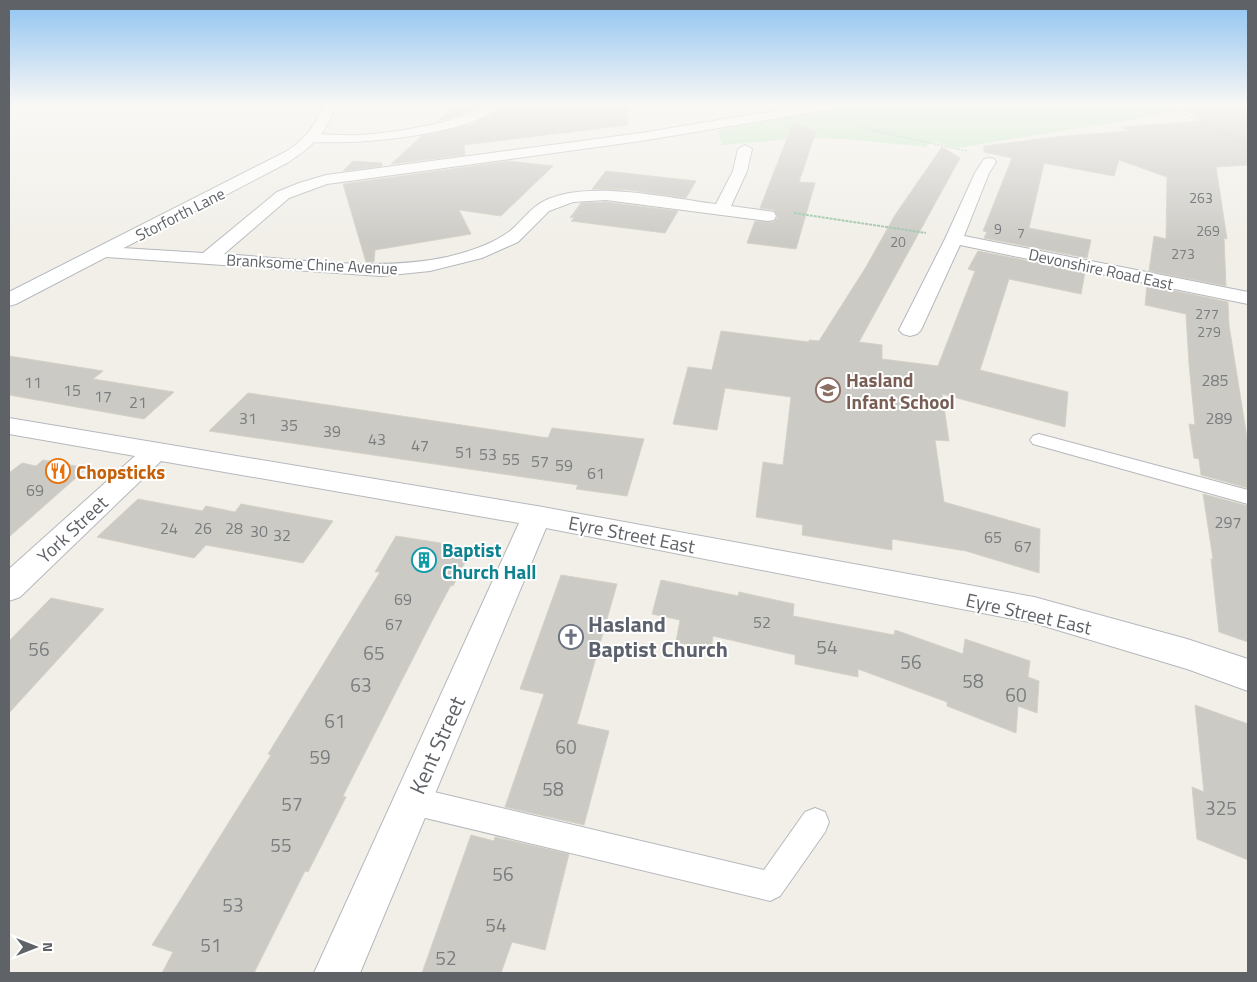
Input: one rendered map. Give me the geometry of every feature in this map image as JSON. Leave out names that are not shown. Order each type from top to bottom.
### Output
[{"type":"street","name":"Storforth Lane","points":[[9,300],[260,172],[294,151]]},
{"type":"street","points":[[208,258],[283,195],[304,186],[326,180],[536,151]]},
{"type":"street","points":[[722,209],[740,171],[745,151]]},
{"type":"street","points":[[910,330],[954,239],[979,179],[989,162]]},
{"type":"street","points":[[290,180],[326,180]]},
{"type":"street","name":"Branksome Chine Avenue","points":[[106,252],[380,270],[439,265],[477,255],[509,240],[531,222],[542,209],[553,202],[567,199],[606,196],[768,216]]},
{"type":"street","name":"Devonshire Road East","points":[[954,239],[1248,298]]},
{"type":"street","name":"Eyre Street East","points":[[9,426],[537,516],[1034,610],[1186,654],[1248,675]]},
{"type":"street","name":"York Street","points":[[9,588],[157,450]]},
{"type":"street","name":"Kent Street","points":[[337,973],[537,516]]},
{"type":"lane","points":[[1039,440],[1248,496]]},
{"type":"lane","points":[[412,801],[770,886],[815,822]]},
{"type":"path","points":[[964,151],[974,153],[975,156],[989,162]]},
{"type":"path","points":[[768,216],[782,212],[823,216],[931,233],[954,239]]},
{"type":"building","points":[[406,151],[465,151],[465,155],[391,164]]},
{"type":"building","points":[[782,151],[809,151],[799,182],[815,183],[796,249],[747,243],[755,221],[774,222],[778,217],[774,210],[760,208]]},
{"type":"building","points":[[939,151],[948,151],[960,158],[859,342],[882,345],[882,359],[938,366],[975,271],[968,269],[978,251],[1085,272],[1081,294],[1009,279],[980,370],[1068,392],[1065,427],[942,394],[949,441],[935,440],[944,502],[1040,529],[1039,573],[966,551],[892,539],[892,550],[802,535],[803,525],[756,517],[763,462],[783,465],[791,397],[725,388],[717,430],[673,424],[688,367],[712,370],[721,331],[809,342],[809,340],[819,341],[866,267],[895,215]]},
{"type":"building","points":[[1248,151],[1248,165],[1216,167],[1227,239],[1224,238],[1226,286],[1149,271],[1154,236],[1166,239],[1167,177],[1119,160],[1114,176],[1044,163],[1029,228],[1091,240],[1087,258],[984,238],[987,232],[983,231],[1012,158],[984,152]]},
{"type":"building","points":[[353,161],[382,163],[382,166],[343,171]]},
{"type":"building","points":[[509,161],[553,166],[501,216],[459,210],[471,234],[375,250],[374,262],[366,262],[343,184]]},
{"type":"building","points":[[606,171],[696,181],[686,198],[629,190],[592,189]]},
{"type":"building","points":[[606,202],[678,211],[665,233],[571,221],[575,217],[570,218],[581,203]]},
{"type":"building","points":[[1147,285],[1228,302],[1229,325],[1248,444],[1248,488],[1201,475],[1199,459],[1194,458],[1189,424],[1195,425],[1186,314],[1145,305]]},
{"type":"building","points":[[9,356],[103,371],[93,379],[174,392],[144,419],[9,395]]},
{"type":"building","points":[[248,393],[548,438],[552,428],[644,439],[627,496],[576,489],[578,485],[209,431]]},
{"type":"building","points":[[43,460],[87,468],[9,537],[9,473],[22,463],[36,466]]},
{"type":"building","points":[[1203,494],[1248,506],[1248,642],[1219,632],[1211,559],[1213,559]]},
{"type":"building","points":[[138,499],[202,511],[206,506],[235,512],[241,504],[333,521],[303,563],[206,545],[194,558],[97,537]]},
{"type":"building","points":[[396,536],[472,548],[453,586],[451,585],[433,619],[343,796],[346,797],[308,872],[305,871],[254,973],[162,973],[173,952],[152,945],[271,755],[268,754],[380,572],[375,572]]},
{"type":"building","points":[[561,575],[617,584],[577,724],[609,731],[584,825],[505,807],[544,694],[520,689]]},
{"type":"building","points":[[661,580],[738,596],[739,592],[794,604],[793,616],[894,635],[895,630],[963,654],[965,639],[1030,661],[1028,677],[1039,681],[1037,713],[1018,706],[1016,733],[947,706],[947,702],[858,669],[858,677],[795,664],[795,655],[713,636],[711,650],[676,642],[680,620],[652,614]]},
{"type":"building","points":[[51,598],[104,609],[9,713],[9,641]]},
{"type":"building","points":[[1195,705],[1248,724],[1248,860],[1197,839],[1192,787],[1204,792]]},
{"type":"building","points":[[471,835],[494,841],[495,837],[569,854],[545,950],[512,942],[501,973],[422,973]]},
{"type":"place","name":"Hasland Infant School","points":[[828,390]]},
{"type":"place","name":"Chopsticks","points":[[58,471]]},
{"type":"place","name":"Baptist Church Hall","points":[[424,560]]},
{"type":"place","name":"Hasland Baptist Church","points":[[571,637]]}]
